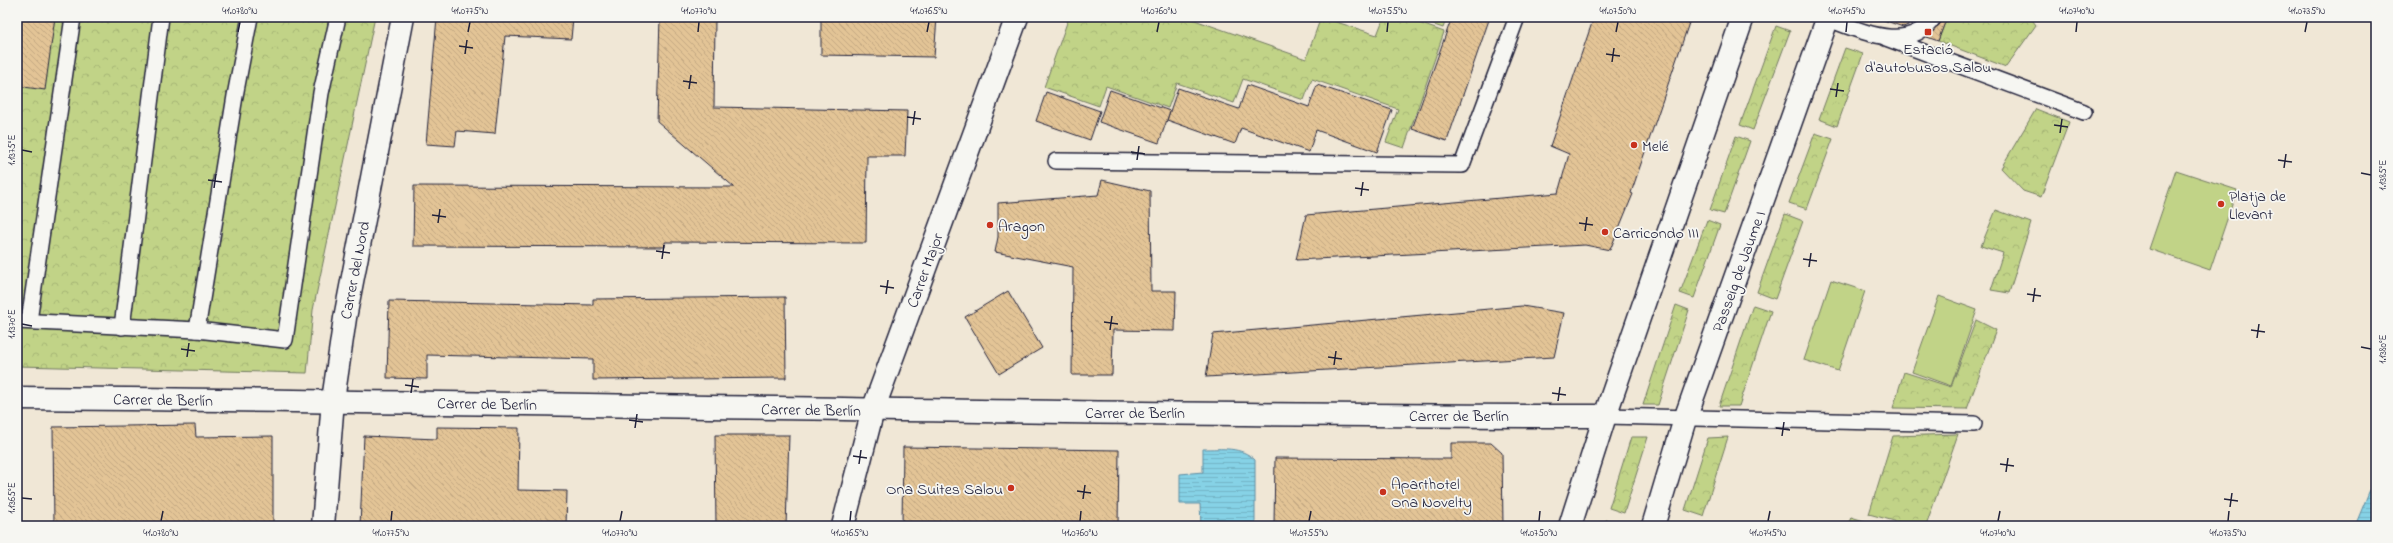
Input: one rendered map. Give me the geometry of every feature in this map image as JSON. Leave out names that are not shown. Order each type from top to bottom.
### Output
[{"type":"street","name":"Carrer del Nord","points":[[323,526],[333,400],[345,318],[403,17]]},
{"type":"street","name":"Carrer Major","points":[[843,526],[873,410],[1017,17]]},
{"type":"street","points":[[1570,526],[1605,416],[1743,17]]},
{"type":"street","name":"Passeig de Jaume I","points":[[1653,526],[1685,419],[1826,18]]},
{"type":"street","name":"Carrer de Berlín","points":[[17,398],[333,400],[873,410],[1605,416]]},
{"type":"lane","points":[[72,17],[23,321],[197,330],[285,340],[321,94],[338,17]]},
{"type":"lane","points":[[122,327],[161,17]]},
{"type":"lane","points":[[197,330],[235,96],[250,17]]},
{"type":"lane","points":[[1056,161],[1462,165],[1517,17]]},
{"type":"lane","points":[[1886,38],[1910,36],[1922,30],[1934,17]]},
{"type":"lane","points":[[1826,18],[1886,38],[2084,112]]},
{"type":"lane","points":[[1605,416],[1685,419],[1974,424]]},
{"type":"green space","points":[[17,17],[375,17],[313,310],[307,373],[17,366]]},
{"type":"green space","points":[[1069,17],[1186,17],[1306,59],[1321,17],[1377,35],[1384,17],[1402,17],[1444,32],[1404,148],[1386,142],[1398,109],[1312,79],[1304,100],[1243,79],[1234,103],[1177,83],[1168,108],[1106,86],[1099,106],[1044,87]]},
{"type":"green space","points":[[1411,17],[1447,17],[1443,28]]},
{"type":"green space","points":[[1947,17],[1965,20],[1966,17],[2030,17],[2036,25],[2006,67],[1938,41]]},
{"type":"green space","points":[[1776,26],[1790,31],[1753,130],[1740,125]]},
{"type":"green space","points":[[1845,48],[1863,54],[1837,126],[1819,119]]},
{"type":"green space","points":[[2036,109],[2069,122],[2041,197],[2023,191],[2001,168]]},
{"type":"green space","points":[[1815,133],[1833,139],[1807,209],[1789,203]]},
{"type":"green space","points":[[1736,136],[1750,141],[1724,214],[1710,210]]},
{"type":"green space","points":[[2176,170],[2237,190],[2210,270],[2149,249]]},
{"type":"green space","points":[[1996,210],[2031,223],[2009,293],[1991,290],[2003,253],[1981,246]]},
{"type":"green space","points":[[1785,214],[1803,221],[1775,299],[1757,292]]},
{"type":"green space","points":[[1707,220],[1720,225],[1694,298],[1680,293]]},
{"type":"green space","points":[[1831,280],[1865,291],[1838,371],[1804,360]]},
{"type":"green space","points":[[1939,296],[1977,310],[1951,386],[1912,372]]},
{"type":"green space","points":[[1676,305],[1689,310],[1658,405],[1643,405]]},
{"type":"green space","points":[[1753,305],[1771,311],[1739,406],[1719,406]]},
{"type":"green space","points":[[1976,320],[1996,330],[1967,409],[1893,408],[1904,372],[1951,387]]},
{"type":"green space","points":[[1958,434],[1926,526],[1912,526],[1869,514],[1893,436]]},
{"type":"green space","points":[[1631,437],[1648,437],[1624,513],[1609,508]]},
{"type":"green space","points":[[1728,437],[1703,516],[1685,510],[1708,438]]},
{"type":"green space","points":[[1851,517],[1880,526],[1848,526]]},
{"type":"green space","points":[[1606,520],[1620,524],[1620,526],[1604,526]]},
{"type":"water","points":[[1203,449],[1237,450],[1244,452],[1255,460],[1255,526],[1201,526],[1200,504],[1180,504],[1180,474],[1203,472]]},
{"type":"water","points":[[2376,475],[2376,526],[2355,526]]},
{"type":"building","points":[[17,17],[55,17],[45,90],[17,86]]},
{"type":"building","points":[[437,17],[573,17],[571,39],[505,36],[495,134],[457,131],[455,146],[426,144]]},
{"type":"building","points":[[660,17],[715,17],[714,107],[907,111],[905,156],[867,156],[866,243],[665,242],[665,247],[413,246],[414,186],[734,187],[657,121]]},
{"type":"building","points":[[821,17],[937,17],[934,57],[821,55]]},
{"type":"building","points":[[1452,17],[1490,17],[1447,141],[1412,129]]},
{"type":"building","points":[[1594,17],[1691,17],[1631,193],[1633,194],[1610,250],[1585,245],[1296,260],[1306,215],[1558,193],[1569,154],[1550,146]]},
{"type":"building","points":[[1882,17],[1922,17],[1918,21],[1903,27],[1881,19]]},
{"type":"building","points":[[1943,17],[1947,17],[1938,41],[1927,37],[1941,23]]},
{"type":"building","points":[[1247,85],[1309,107],[1317,85],[1392,110],[1377,152],[1316,130],[1309,152],[1241,128],[1235,144],[1167,120],[1178,88],[1239,109]]},
{"type":"building","points":[[1110,90],[1170,111],[1159,143],[1099,122]]},
{"type":"building","points":[[1046,92],[1100,111],[1090,140],[1036,121]]},
{"type":"building","points":[[1102,180],[1150,191],[1151,291],[1176,291],[1175,331],[1113,330],[1112,375],[1072,375],[1073,267],[995,252],[998,237],[998,203],[1098,195]]},
{"type":"building","points":[[1008,291],[1042,348],[999,374],[965,317]]},
{"type":"building","points":[[785,297],[786,378],[593,380],[593,359],[427,355],[427,379],[387,378],[389,301],[593,305],[593,299]]},
{"type":"building","points":[[1522,306],[1564,313],[1554,357],[1206,377],[1213,334]]},
{"type":"building","points":[[195,425],[196,437],[273,436],[273,526],[54,526],[53,427]]},
{"type":"building","points":[[437,427],[519,428],[518,490],[567,491],[566,526],[360,526],[364,436],[437,439]]},
{"type":"building","points":[[715,435],[789,435],[786,526],[716,526]]},
{"type":"building","name":"Aparthotel Ona Novelty","points":[[1451,443],[1491,443],[1502,453],[1503,526],[1274,526],[1275,458],[1451,459]]},
{"type":"building","name":"Ona Suites Salou","points":[[903,447],[1119,450],[1118,526],[902,526]]},
{"type":"place","name":"Estació d'autobusos Salou","points":[[1928,32]]},
{"type":"place","name":"Melé","points":[[1634,145]]},
{"type":"place","name":"Platja de Llevant","points":[[2221,204]]},
{"type":"place","name":"Aragon","points":[[990,225]]},
{"type":"place","name":"Carricondo III","points":[[1605,232]]},
{"type":"place","name":"Ona Suites Salou","points":[[1011,488]]},
{"type":"place","name":"Aparthotel Ona Novelty","points":[[1383,492]]}]
